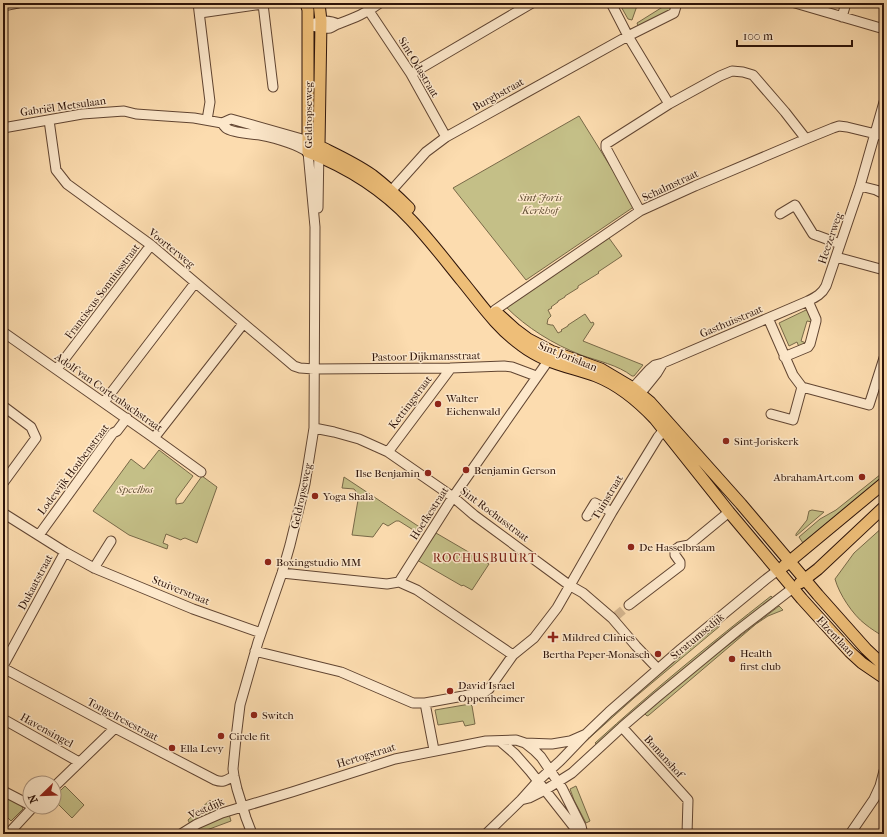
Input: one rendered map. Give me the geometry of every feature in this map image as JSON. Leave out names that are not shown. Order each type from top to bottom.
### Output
[{"type":"main road","name":"Geldropseweg","points":[[306,3],[308,10],[314,149]]},
{"type":"main road","name":"Geldropseweg","points":[[314,149],[321,24],[319,3]]},
{"type":"main road","name":"Sint Jorislaan","points":[[314,149],[357,165],[391,190],[423,223],[495,310],[516,330],[551,351],[600,369],[635,393],[648,412],[666,427],[741,504],[790,561]]},
{"type":"main road","name":"Sint Jorislaan","points":[[314,149],[381,193],[402,211],[498,324],[520,344],[548,361],[595,375],[635,393]]},
{"type":"main road","name":"Sint Jorislaan","points":[[666,427],[729,512],[778,570]]},
{"type":"main road","name":"Stratumsedijk","points":[[778,570],[884,483]]},
{"type":"main road","name":"Stratumsedijk","points":[[793,588],[818,568],[884,507]]},
{"type":"main road","name":"Elzentlaan","points":[[790,561],[866,649],[884,666]]},
{"type":"main road","name":"Elzentlaan","points":[[778,570],[850,652],[862,663],[884,678]]},
{"type":"street","points":[[3,6],[18,3]]},
{"type":"street","points":[[198,3],[210,102],[207,120]]},
{"type":"street","points":[[308,25],[321,24],[331,21],[338,24],[349,21],[370,11],[380,3]]},
{"type":"street","points":[[411,74],[532,3]]},
{"type":"street","points":[[611,3],[628,36],[669,104]]},
{"type":"street","name":"Burghstraat","points":[[391,190],[426,152],[446,137],[628,36],[674,13],[677,3]]},
{"type":"street","points":[[795,3],[884,29]]},
{"type":"street","points":[[842,17],[846,3]]},
{"type":"street","points":[[200,12],[263,4],[273,87]]},
{"type":"street","name":"Sint Odastraat","points":[[370,11],[411,74],[446,137]]},
{"type":"street","points":[[640,212],[606,148],[606,144],[669,104],[720,76],[732,71],[753,75],[806,139]]},
{"type":"street","name":"Heezerweg","points":[[808,301],[816,297],[826,286],[879,135],[884,102]]},
{"type":"street","name":"Gabriël Metsulaan","points":[[3,128],[82,114],[124,111],[136,114],[169,116],[222,123],[231,119],[302,138],[314,149]]},
{"type":"street","name":"Voorterweg","points":[[49,120],[56,170],[67,184],[151,246],[294,366],[314,369]]},
{"type":"street","name":"Schalmstraat","points":[[495,310],[640,212],[695,186],[839,126],[879,135]]},
{"type":"street","name":"Geldropseweg","points":[[245,806],[234,776],[234,758],[240,705],[255,651],[290,545],[305,484],[314,428],[315,227],[318,205],[314,149]]},
{"type":"street","points":[[860,186],[876,190],[884,194]]},
{"type":"street","points":[[780,214],[795,205],[813,234],[840,244]]},
{"type":"street","name":"Franciscus Sonniusstraat","points":[[57,369],[151,246]]},
{"type":"street","points":[[836,257],[884,270]]},
{"type":"street","points":[[104,402],[195,283]]},
{"type":"street","points":[[784,357],[808,347],[810,344],[816,318],[808,301]]},
{"type":"street","name":"Gasthuisstraat","points":[[635,393],[656,373],[663,363],[808,301]]},
{"type":"street","points":[[768,318],[784,357],[793,375],[802,387],[869,405],[884,358]]},
{"type":"street","points":[[154,438],[243,324]]},
{"type":"street","name":"Adolf van Cortenbachstraat","points":[[3,332],[127,418],[201,472]]},
{"type":"street","name":"Hoefkestraat","points":[[399,582],[453,497],[536,376],[548,361]]},
{"type":"street","name":"Pastoor Dijkmansstraat","points":[[314,369],[504,366],[512,367],[536,376]]},
{"type":"street","name":"Kettingstraat","points":[[388,452],[451,368]]},
{"type":"street","points":[[771,414],[794,420],[802,387]]},
{"type":"street","points":[[3,406],[31,427],[36,438],[3,483]]},
{"type":"street","name":"Lodewijk Houbenstraat","points":[[39,535],[113,433],[117,431],[127,418]]},
{"type":"street","name":"Tuinstraat","points":[[255,651],[341,672],[413,704],[485,692],[489,689],[513,655],[534,638],[557,608],[612,512],[658,437],[666,427]]},
{"type":"street","name":"Sint Rochusstraat","points":[[314,428],[359,439],[388,452],[453,497],[474,515],[614,617],[636,646],[658,669]]},
{"type":"street","points":[[587,516],[595,503],[612,512]]},
{"type":"street","name":"Stuiverstraat","points":[[3,512],[65,552],[94,568],[193,609],[261,632]]},
{"type":"street","points":[[629,605],[680,566],[680,562],[675,555],[675,550],[679,547],[689,545],[729,512]]},
{"type":"street","points":[[94,568],[111,541]]},
{"type":"street","name":"Dukaatstraat","points":[[3,667],[65,552]]},
{"type":"street","name":"Stratumsedijk","points":[[486,834],[586,734],[658,669],[778,570]]},
{"type":"street","points":[[282,573],[387,584],[399,582],[417,590],[513,655]]},
{"type":"street","name":"Stratumsedijk","points":[[521,800],[529,798],[545,790],[572,773],[622,727],[737,631],[793,588]]},
{"type":"street","name":"Tongelresestraat","points":[[3,667],[215,780],[226,781],[234,776]]},
{"type":"street","points":[[425,703],[434,750]]},
{"type":"street","name":"Havensingel","points":[[3,720],[49,744],[79,762]]},
{"type":"street","name":"Bomanshof","points":[[622,727],[688,800],[687,834]]},
{"type":"street","points":[[62,779],[115,728]]},
{"type":"street","name":"Hertogstraat","points":[[245,806],[381,762],[434,750],[486,741],[516,740],[525,743],[552,744],[570,741],[586,734]]},
{"type":"street","points":[[500,741],[515,754],[574,827],[583,833]]},
{"type":"street","points":[[525,743],[541,758],[558,782],[581,826],[583,833]]},
{"type":"street","name":"Geldropseweg","points":[[234,758],[242,788],[251,834]]},
{"type":"street","points":[[850,834],[882,787],[884,771]]},
{"type":"street","points":[[3,791],[22,801]]},
{"type":"street","name":"Vestdijk","points":[[181,834],[208,819],[245,806]]},
{"type":"street","points":[[8,834],[26,815]]},
{"type":"green space","points":[[619,3],[638,3],[632,20],[628,19]]},
{"type":"green space","points":[[669,3],[672,11],[639,28],[637,23]]},
{"type":"green space","name":"Sint Joris Kerkhof","points":[[579,116],[635,206],[526,280],[453,188]]},
{"type":"green space","points":[[609,238],[622,256],[578,286],[578,288],[551,307],[552,308],[548,310],[551,316],[548,319],[547,324],[553,325],[558,333],[585,314],[591,323],[593,322],[594,324],[583,341],[643,365],[634,376],[614,366],[571,351],[551,341],[532,329],[506,307]]},
{"type":"green space","points":[[806,310],[809,312],[812,322],[807,321],[801,341],[806,343],[799,347],[797,342],[789,346],[779,323]]},
{"type":"green space","name":"Speelbos","points":[[159,450],[193,476],[176,499],[176,504],[183,503],[202,476],[217,487],[197,543],[185,538],[181,540],[166,534],[163,543],[168,545],[167,549],[129,535],[93,511],[131,459],[144,469]]},
{"type":"green space","points":[[881,474],[884,477],[803,543],[799,537],[820,519],[836,510]]},
{"type":"green space","points":[[344,477],[421,528],[418,533],[399,521],[396,521],[388,526],[383,523],[373,537],[352,535],[358,494],[354,489],[342,488]]},
{"type":"green space","points":[[809,511],[824,512],[796,536],[807,520]]},
{"type":"green space","points":[[884,526],[884,637],[867,626],[851,610],[835,579],[854,553]]},
{"type":"green space","points":[[436,533],[489,564],[472,590],[463,585],[462,586],[417,560]]},
{"type":"green space","points":[[771,596],[773,598],[714,643],[598,745],[595,743],[726,631]]},
{"type":"green space","points":[[779,606],[783,610],[768,616],[756,624],[649,715],[647,716],[644,713],[701,666]]},
{"type":"green space","points":[[714,626],[720,626],[634,698],[565,759],[650,680]]},
{"type":"green space","points":[[470,704],[472,706],[475,724],[465,726],[463,721],[438,725],[435,710]]},
{"type":"green space","points":[[65,786],[84,805],[72,818],[62,808],[62,789]]},
{"type":"green space","points":[[576,786],[590,821],[586,823],[570,789]]},
{"type":"green space","points":[[3,794],[21,804],[22,810],[11,821],[3,813]]},
{"type":"green space","points":[[210,800],[213,803],[212,805],[218,811],[190,824],[188,820]]},
{"type":"green space","points":[[229,814],[231,821],[196,834],[188,834],[200,827]]},
{"type":"tunnel","points":[[616,616],[629,605]]},
{"type":"place","name":"Walter Eichenwald","points":[[438,404]]},
{"type":"place","name":"Sint-Joriskerk","points":[[726,441]]},
{"type":"place","name":"Benjamin Gerson","points":[[466,470]]},
{"type":"place","name":"Ilse Benjamin","points":[[428,473]]},
{"type":"place","name":"AbrahamArt.com","points":[[862,477]]},
{"type":"place","name":"Yoga Shala","points":[[315,496]]},
{"type":"place","name":"De Hasselbraam","points":[[631,547]]},
{"type":"place","name":"Boxingstudio MM","points":[[268,562]]},
{"type":"place","name":"Mildred Clinics","points":[[553,637]]},
{"type":"place","name":"Bertha Peper-Monasch","points":[[658,654]]},
{"type":"place","name":"Health first club","points":[[732,659]]},
{"type":"place","name":"David Israel Oppenheimer","points":[[450,691]]},
{"type":"place","name":"Switch","points":[[254,715]]},
{"type":"place","name":"Circle fit","points":[[221,736]]},
{"type":"place","name":"Ella Levy","points":[[172,748]]},
{"type":"district","name":"ROCHUSBUURT","points":[[485,558]]}]
